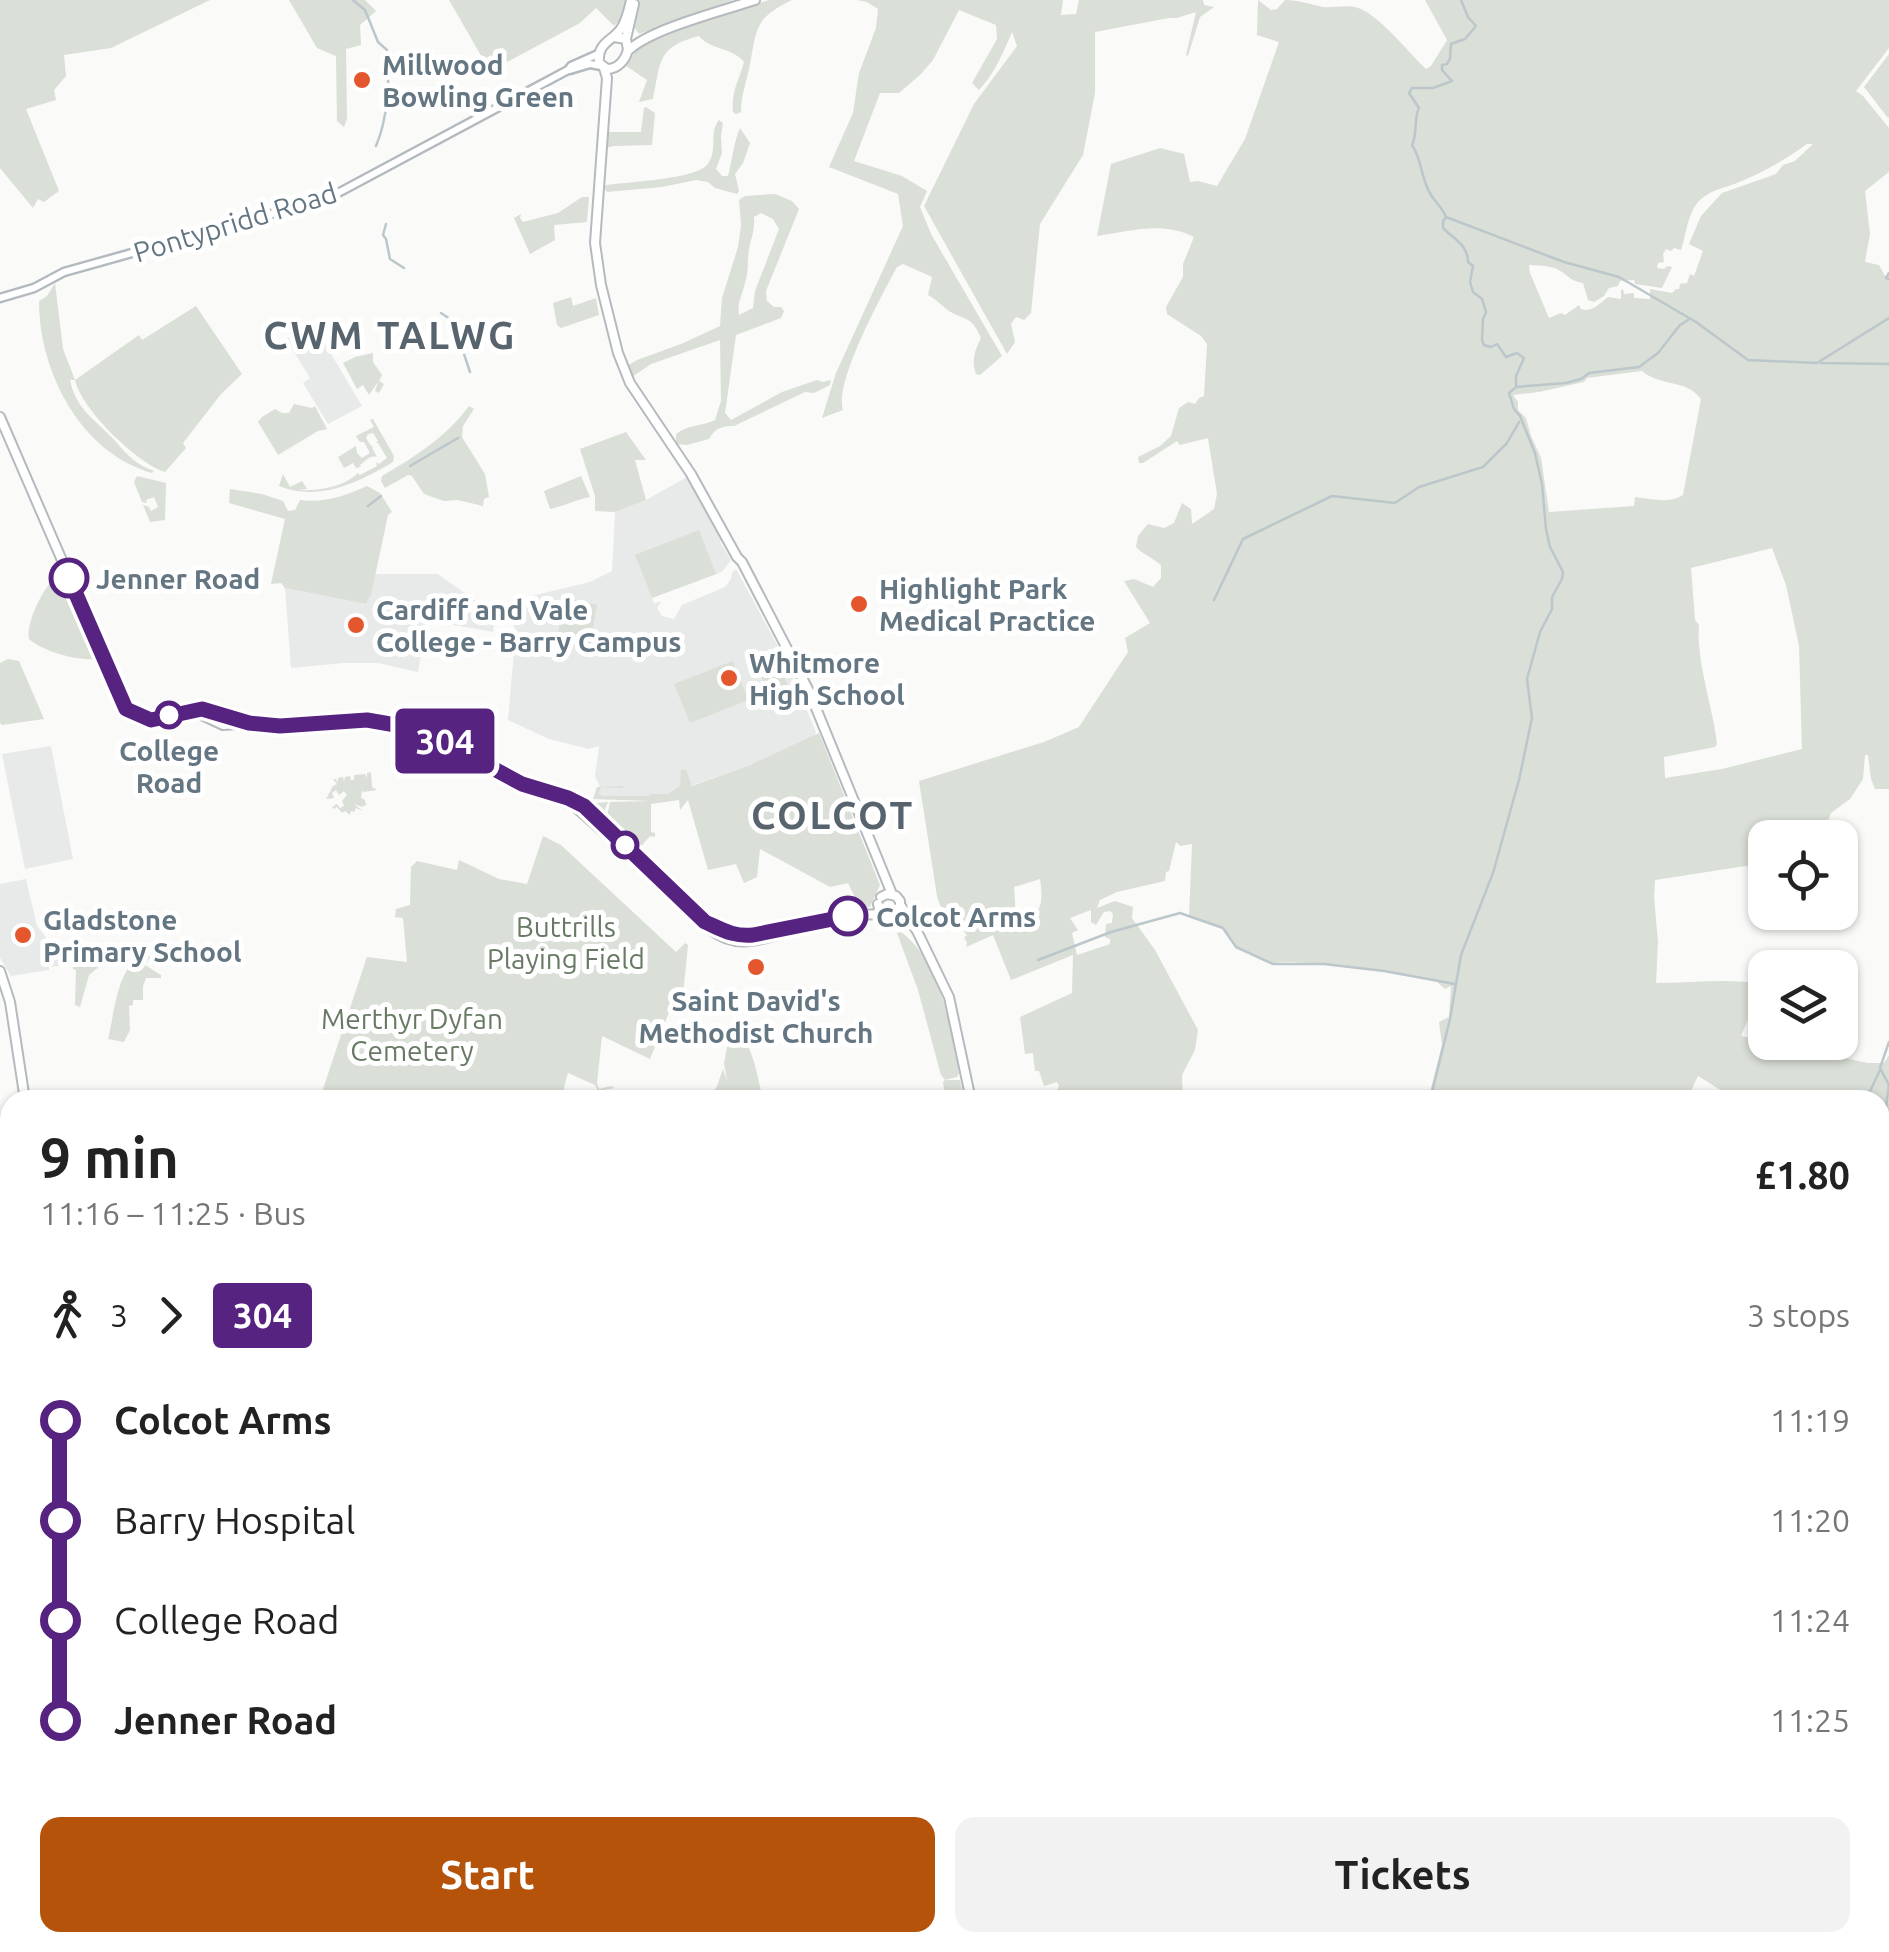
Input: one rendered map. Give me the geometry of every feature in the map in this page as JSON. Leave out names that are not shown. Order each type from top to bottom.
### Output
[{"type":"main road","points":[[632,0],[624,25],[598,54],[607,78],[595,243],[600,285],[615,342],[630,383],[740,554],[809,691],[885,879],[942,979],[951,1003],[968,1090]]},
{"type":"main road","points":[[604,102],[627,43],[632,0]]},
{"type":"main road","points":[[627,43],[755,0]]},
{"type":"main road","points":[[614,36],[627,43]]},
{"type":"main road","name":"Pontypridd Road","points":[[568,70],[598,54]]},
{"type":"main road","points":[[603,67],[611,69],[621,63]]},
{"type":"main road","name":"Pontypridd Road","points":[[0,298],[34,288],[64,272],[326,198],[568,70],[590,64],[603,67]]},
{"type":"main road","points":[[0,416],[126,709],[146,719],[202,709],[223,718],[280,726],[358,720],[390,724],[445,742],[516,780],[584,806],[705,925],[738,942],[757,941],[786,930],[855,915],[871,910],[892,894]]},
{"type":"main road","points":[[882,914],[880,900],[885,879]]},
{"type":"main road","points":[[894,915],[901,906]]},
{"type":"main road","points":[[855,915],[894,915],[918,934]]},
{"type":"main road","points":[[0,971],[10,1002],[23,1090]]},
{"type":"shaded area","points":[[314,325],[362,406],[328,424],[303,383],[310,378],[286,339]]},
{"type":"shaded area","points":[[687,477],[731,560],[722,572],[652,598],[654,603],[661,602],[657,608],[662,616],[674,619],[682,605],[725,587],[736,569],[787,663],[816,732],[814,737],[750,765],[693,785],[689,783],[671,796],[599,799],[600,787],[595,776],[599,746],[589,749],[549,739],[508,720],[518,636],[509,614],[515,600],[590,582],[612,571],[615,512]]},
{"type":"shaded area","name":"Cardiff and Vale College - Barry Campus","points":[[375,574],[438,574],[495,615],[493,632],[426,620],[418,672],[378,663],[291,668],[285,588],[366,604]]},
{"type":"shaded area","points":[[51,746],[73,859],[25,869],[2,754]]},
{"type":"shaded area","name":"Gladstone Primary School","points":[[26,879],[37,926],[68,965],[11,976],[0,958],[0,884]]},
{"type":"green space","points":[[0,0],[210,0],[111,48],[64,55],[66,76],[54,90],[56,100],[26,109],[59,191],[44,202],[38,199],[33,208],[0,168]]},
{"type":"green space","points":[[289,0],[365,0],[376,11],[360,25],[361,45],[346,49],[344,127],[337,121],[336,56],[317,48]]},
{"type":"green space","points":[[449,0],[628,0],[625,15],[614,26],[596,8],[580,23],[490,71]]},
{"type":"green space","points":[[637,0],[734,0],[639,34],[634,27]]},
{"type":"green space","points":[[769,0],[792,0],[771,12],[760,25],[741,112],[733,112],[733,105],[744,62],[699,36],[668,51],[660,66],[653,99],[639,102],[647,80],[626,66],[638,47],[707,19]]},
{"type":"green space","points":[[857,0],[1063,0],[1061,15],[1076,14],[1079,0],[1203,0],[1204,5],[1214,7],[1200,17],[1188,56],[1196,12],[1095,32],[1095,93],[1083,155],[1040,224],[1031,313],[1024,320],[1016,317],[1011,324],[1015,342],[1007,354],[924,206],[974,104],[1017,46],[1012,32],[994,70],[979,90],[972,83],[997,39],[996,25],[959,10],[933,60],[920,75],[899,93],[880,93],[854,161],[902,176],[927,191],[920,207],[931,234],[1002,356],[980,375],[976,374],[974,356],[981,338],[975,326],[928,295],[932,277],[903,264],[890,280],[852,360],[842,397],[843,410],[822,418],[836,373],[903,226],[898,194],[829,167],[853,113],[859,73],[876,28],[878,9]]},
{"type":"green space","points":[[1258,0],[1271,10],[1285,0],[1363,10],[1426,69],[1447,40],[1425,0],[1889,0],[1889,48],[1856,91],[1889,128],[1889,172],[1865,191],[1870,234],[1865,262],[1879,265],[1885,276],[1889,275],[1889,789],[1875,789],[1865,755],[1863,779],[1828,820],[1748,820],[1748,866],[1655,880],[1654,897],[1656,983],[1748,982],[1748,1019],[1741,1036],[1748,1037],[1748,1060],[1884,1063],[1889,1055],[1889,1090],[1720,1090],[1698,1076],[1691,1090],[1431,1090],[1442,1045],[1439,1022],[1449,1017],[1451,986],[1445,989],[1439,980],[1341,965],[1271,963],[1235,947],[1224,929],[1189,917],[1192,844],[1180,846],[1176,842],[1165,881],[1117,892],[1100,900],[1097,908],[1115,901],[1133,907],[1132,918],[1155,950],[1198,1030],[1195,1050],[1182,1075],[1183,1090],[1057,1090],[1057,1082],[1044,1086],[1039,1071],[1035,1071],[1033,1053],[1025,1054],[1020,1017],[1072,993],[1073,955],[1011,980],[993,935],[966,947],[967,936],[958,921],[947,925],[937,896],[919,781],[1044,742],[1079,727],[1128,652],[1125,638],[1150,623],[1124,581],[1134,579],[1153,587],[1161,578],[1161,565],[1136,547],[1138,536],[1148,524],[1164,528],[1174,523],[1182,503],[1191,509],[1192,524],[1214,509],[1217,494],[1208,438],[1180,445],[1177,441],[1143,463],[1139,463],[1138,457],[1171,436],[1179,408],[1188,402],[1195,404],[1204,396],[1207,344],[1167,314],[1166,307],[1183,277],[1183,264],[1194,237],[1158,228],[1097,236],[1111,164],[1160,148],[1184,154],[1190,182],[1217,186],[1245,139],[1279,42],[1257,35]],"holes":[[[1813,144],[1776,174],[1722,193],[1701,216],[1689,244],[1703,251],[1694,276],[1690,274],[1679,289],[1672,293],[1650,289],[1650,299],[1634,298],[1634,293],[1624,294],[1623,289],[1621,299],[1608,297],[1592,309],[1581,309],[1579,305],[1565,315],[1549,318],[1529,265],[1554,268],[1583,283],[1588,300],[1594,302],[1620,281],[1634,280],[1635,284],[1662,288],[1672,267],[1657,268],[1658,263],[1664,262],[1666,249],[1681,250],[1690,216],[1701,199]],[[1642,371],[1688,388],[1701,399],[1683,495],[1666,500],[1635,497],[1634,506],[1549,512],[1541,458],[1513,395],[1584,382],[1587,378]],[[1772,548],[1786,585],[1799,646],[1802,749],[1665,778],[1664,757],[1717,744],[1700,654],[1691,568]],[[1040,879],[1037,912],[1016,918],[1014,887]],[[1091,910],[1091,922],[1096,925],[1104,912],[1113,914],[1112,923],[1106,924],[1105,937],[1110,944],[1077,955],[1072,933],[1078,930],[1070,918]]]},
{"type":"green space","points":[[1889,54],[1889,116],[1888,118],[1864,87]]},
{"type":"green space","points":[[646,107],[655,113],[652,145],[606,148],[606,132],[641,132]]},
{"type":"green space","points":[[719,120],[723,123],[722,153],[716,169],[722,176],[728,176],[740,128],[750,143],[735,174],[737,194],[696,180],[607,192],[604,188],[700,170],[711,159]]},
{"type":"green space","points":[[775,194],[792,201],[799,209],[766,291],[767,301],[784,311],[781,318],[736,335],[725,413],[731,420],[782,392],[817,380],[831,380],[830,385],[814,393],[805,392],[734,426],[719,428],[709,439],[676,444],[676,434],[715,420],[721,401],[720,340],[651,364],[632,377],[627,366],[720,326],[722,298],[738,247],[739,200]],"holes":[[[761,213],[773,219],[779,229],[755,291],[753,308],[739,315],[754,217]]]},
{"type":"green space","points":[[582,197],[589,197],[587,222],[554,225],[555,240],[530,254],[514,218],[521,214],[523,222],[558,213]]},
{"type":"green space","points":[[55,283],[63,349],[75,380],[70,380],[77,400],[129,456],[152,473],[104,448],[85,429],[56,381],[41,328],[39,301]]},
{"type":"green space","points":[[571,297],[573,306],[596,298],[599,315],[561,328],[553,303]]},
{"type":"green space","points":[[196,306],[242,374],[221,394],[183,443],[186,448],[165,472],[140,458],[112,434],[79,392],[75,380],[139,335],[142,340]]},
{"type":"green space","points":[[373,353],[373,362],[382,375],[379,381],[384,384],[379,393],[375,391],[378,382],[369,395],[363,385],[357,389],[343,363]]},
{"type":"green space","points":[[294,404],[315,406],[327,429],[278,455],[258,422],[275,409],[289,413]]},
{"type":"green space","points":[[469,406],[474,409],[463,426],[462,437],[485,474],[489,497],[484,499],[483,506],[424,494],[408,475],[385,488],[382,476],[429,446]]},
{"type":"green space","points":[[373,419],[394,456],[393,462],[338,488],[308,492],[294,490],[279,486],[283,474],[290,487],[302,481],[307,489],[297,490],[331,487],[377,466],[376,462],[387,458],[373,433],[366,438],[377,457],[368,459],[361,467],[356,468],[353,463],[344,468],[338,457],[356,446],[362,458],[370,453],[356,436],[374,427],[370,420]]},
{"type":"green space","points":[[626,432],[646,460],[635,460],[646,500],[615,512],[595,511],[595,496],[580,449]]},
{"type":"green space","points":[[137,476],[166,483],[165,520],[150,522],[143,505],[151,511],[158,507],[154,497],[142,502],[134,482]]},
{"type":"green space","points":[[581,476],[590,497],[550,509],[544,491]]},
{"type":"green space","points":[[367,486],[380,493],[392,512],[388,515],[366,604],[285,588],[281,583],[271,584],[285,519],[229,503],[230,489],[283,501],[288,511],[295,510],[300,500],[335,498]]},
{"type":"green space","points":[[699,530],[716,574],[652,598],[635,555]]},
{"type":"green space","points":[[57,575],[64,578],[97,655],[95,659],[60,654],[29,639],[37,605]]},
{"type":"green space","points":[[565,598],[597,605],[589,649],[556,643]]},
{"type":"green space","points":[[776,654],[789,689],[769,697],[756,662]]},
{"type":"green space","points":[[8,659],[19,661],[44,719],[0,723],[0,663]]},
{"type":"green space","points":[[733,661],[748,700],[690,723],[674,684]]},
{"type":"green space","points":[[819,733],[880,885],[870,907],[860,908],[848,883],[830,887],[760,849],[757,877],[744,883],[736,864],[708,870],[688,800],[680,810],[679,800],[651,804],[651,832],[655,837],[650,836],[638,850],[619,827],[633,848],[591,809],[591,805],[600,808],[595,803],[608,802],[604,812],[607,817],[610,802],[651,801],[593,799],[597,787],[624,786],[601,787],[599,794],[603,796],[668,794],[680,786],[681,770],[686,770],[692,786]]},
{"type":"green space","points":[[371,772],[372,787],[377,790],[362,790],[361,798],[366,805],[354,804],[363,811],[356,808],[350,815],[332,807],[344,806],[344,791],[339,795],[336,790],[332,793],[334,798],[326,799],[337,784],[333,779],[338,783],[338,778],[343,777],[344,782],[350,776],[354,780],[354,775],[365,774],[367,778]]},
{"type":"green space","points":[[543,836],[561,845],[676,952],[685,943],[688,945],[682,1005],[672,1005],[650,1059],[602,1036],[597,1083],[599,1089],[615,1088],[598,1090],[595,1085],[568,1073],[564,1090],[324,1090],[367,957],[407,962],[403,918],[395,917],[396,909],[410,905],[411,867],[417,861],[457,870],[459,860],[499,879],[527,884]]},
{"type":"green space","points":[[901,932],[926,960],[942,996],[957,1077],[945,1080],[941,1075],[918,990],[897,933]]},
{"type":"green space","points":[[147,951],[150,957],[145,965],[161,978],[146,978],[143,1000],[133,1000],[129,1006],[130,1030],[124,1042],[108,1039],[123,977],[137,957]]},
{"type":"green space","points":[[93,955],[100,966],[89,975],[80,1007],[75,1005],[76,970],[72,957]]},
{"type":"green space","points":[[731,1027],[749,1049],[761,1090],[715,1090],[723,1069],[727,1081],[724,1063]]},
{"type":"green space","points":[[960,1080],[962,1090],[944,1090],[943,1082]]},
{"type":"waterway","points":[[353,0],[365,10],[378,42],[387,50],[387,99],[376,146]]},
{"type":"waterway","points":[[1461,0],[1476,26],[1465,39],[1451,44],[1450,59],[1442,70],[1452,81],[1433,88],[1412,88],[1409,93],[1419,108],[1412,145],[1428,189],[1446,217],[1564,262],[1619,277],[1696,322],[1748,360],[1817,363],[1889,318]]},
{"type":"waterway","points":[[1432,1090],[1461,955],[1493,873],[1519,780],[1532,718],[1527,679],[1563,572],[1550,547],[1535,453],[1509,393],[1516,387],[1524,358],[1517,353],[1506,357],[1497,344],[1484,345],[1486,312],[1470,282],[1473,266],[1463,247],[1443,228],[1446,217]]},
{"type":"waterway","points":[[386,224],[383,235],[390,259],[404,268]]},
{"type":"waterway","points":[[1889,273],[1889,279]]},
{"type":"waterway","points":[[441,313],[453,321],[470,372]]},
{"type":"waterway","points":[[1516,387],[1566,383],[1589,373],[1639,367],[1658,353],[1688,320]]},
{"type":"waterway","points":[[1821,363],[1889,364]]},
{"type":"waterway","points":[[1214,600],[1243,539],[1332,496],[1395,503],[1419,487],[1483,467],[1507,443],[1519,422]]},
{"type":"waterway","points":[[410,466],[458,438]]},
{"type":"waterway","points":[[368,506],[381,496]]},
{"type":"waterway","points":[[1038,960],[1111,932],[1180,913],[1223,928],[1236,947],[1273,964],[1324,964],[1455,984]]},
{"type":"waterway","points":[[1888,1090],[1880,1068],[1889,1042]]},
{"type":"waterway","points":[[1871,1090],[1880,1070]]},
{"type":"bus line","name":"304","points":[[69,578],[126,709],[146,719],[197,708],[264,725],[367,720],[412,730],[445,742],[536,790],[579,803],[705,922],[722,931],[753,935],[848,916]]},
{"type":"place","name":"Millwood Bowling Green","points":[[362,80]]},
{"type":"place","name":"Jenner Road","points":[[69,578]]},
{"type":"place","name":"Highlight Park Medical Practice","points":[[859,604]]},
{"type":"place","name":"Cardiff and Vale College - Barry Campus","points":[[356,625]]},
{"type":"place","name":"Whitmore High School","points":[[729,678]]},
{"type":"place","name":"College Road","points":[[169,715]]},
{"type":"place","name":"Colcot Arms","points":[[848,916]]},
{"type":"place","name":"Gladstone Primary School","points":[[23,935]]},
{"type":"place","name":"Saint David's Methodist Church","points":[[756,967]]},
{"type":"district","name":"CWM TALWG","points":[[390,335]]},
{"type":"district","name":"COLCOT","points":[[833,815]]},
{"type":"park label","name":"Buttrills Playing Field","points":[[566,942]]},
{"type":"park label","name":"Merthyr Dyfan Cemetery","points":[[412,1034]]}]
